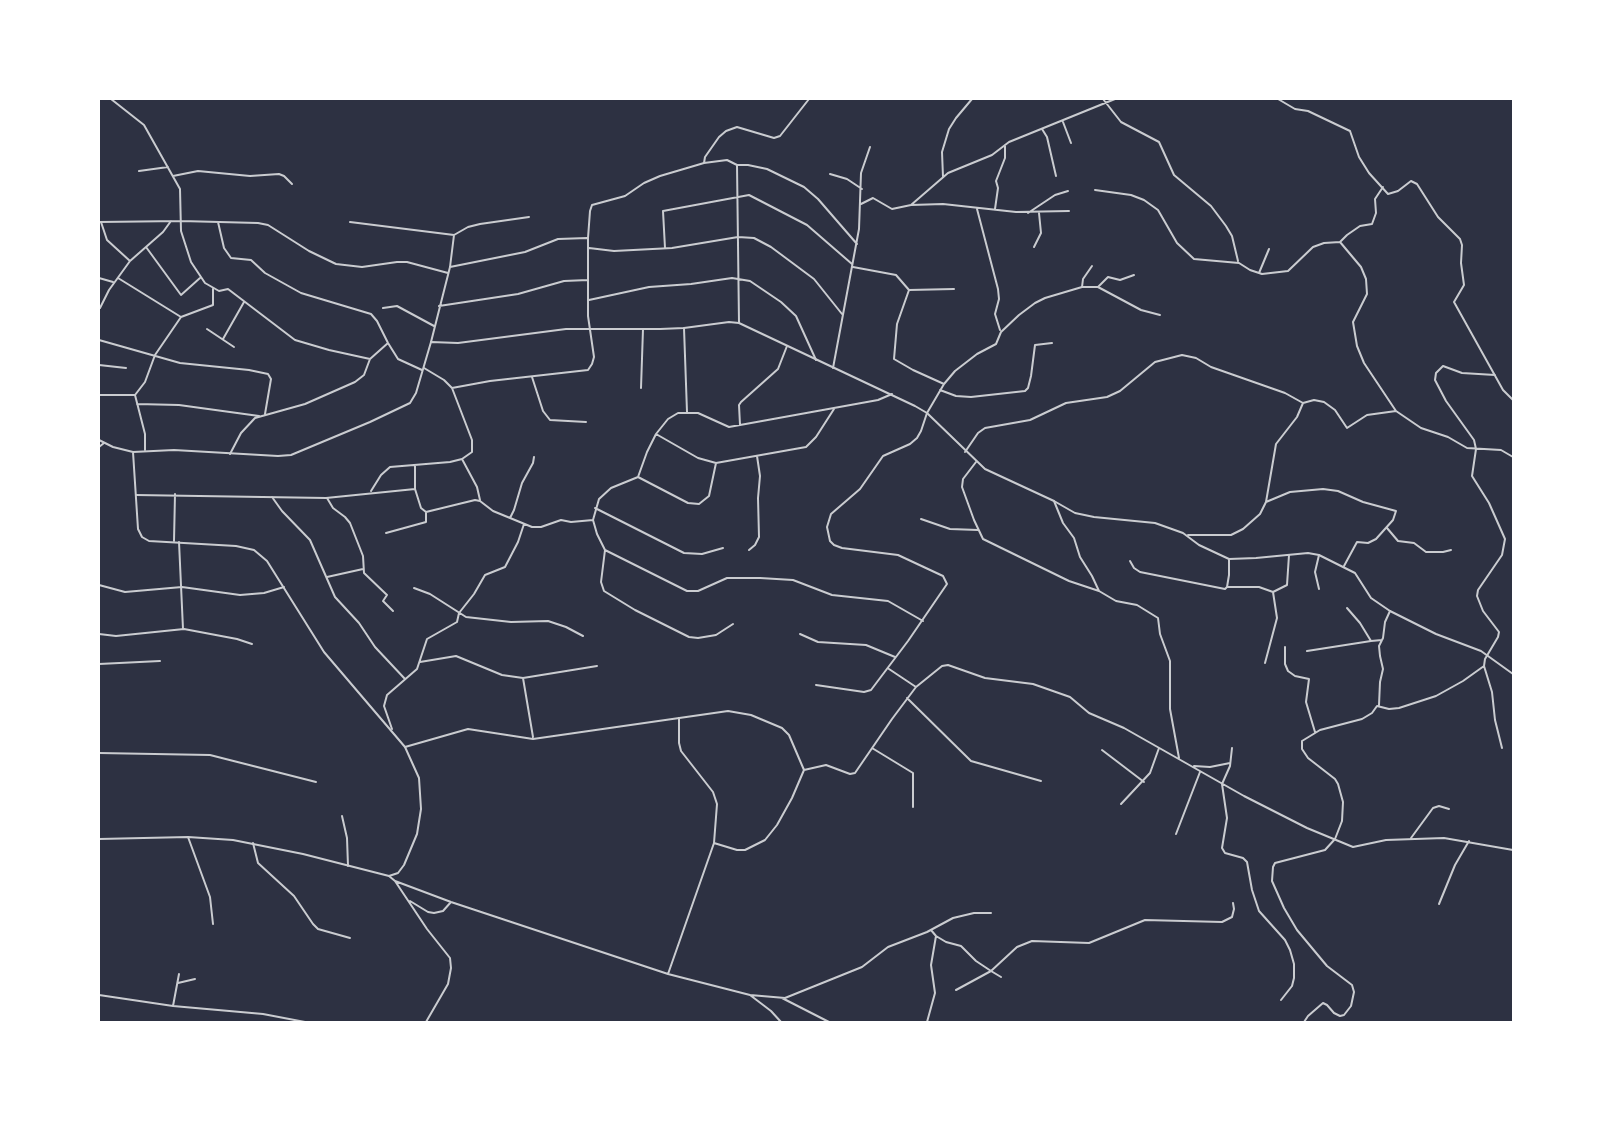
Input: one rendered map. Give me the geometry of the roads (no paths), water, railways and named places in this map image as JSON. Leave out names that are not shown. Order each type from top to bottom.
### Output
[{"type":"street","points":[[111,99],[144,125],[181,192],[181,231],[189,258],[200,278],[213,289],[222,291],[228,289],[295,340],[370,359]]},
{"type":"street","points":[[704,163],[705,157],[720,137],[726,131],[737,127],[774,138],[780,136],[809,99]]},
{"type":"street","points":[[943,177],[942,152],[949,129],[972,99]]},
{"type":"street","points":[[1103,99],[1121,122],[1159,142],[1174,175],[1199,195],[1226,226],[1232,236],[1239,263]]},
{"type":"street","points":[[911,206],[943,177],[957,169],[992,155],[1009,142],[1115,99]]},
{"type":"street","points":[[1278,99],[1350,131],[1359,157],[1369,173],[1388,194],[1398,191],[1411,181],[1414,182],[1438,217],[1460,240],[1464,285],[1454,302],[1507,396],[1513,400]]},
{"type":"street","points":[[1063,122],[1071,142]]},
{"type":"street","points":[[1042,129],[1047,137],[1056,176]]},
{"type":"street","points":[[995,209],[998,188],[996,181],[1005,158],[1005,146]]},
{"type":"street","points":[[833,368],[856,244],[861,204],[861,173],[870,147]]},
{"type":"street","points":[[452,388],[490,381],[588,370],[594,357],[588,327],[588,238],[592,205],[625,196],[644,183],[660,176],[704,163],[730,160],[737,165],[767,169],[804,187],[818,199],[856,244]]},
{"type":"street","points":[[737,165],[739,323]]},
{"type":"street","points":[[139,171],[168,167]]},
{"type":"street","points":[[173,176],[198,171],[250,176],[279,174],[292,184]]},
{"type":"street","points":[[830,174],[847,179],[862,189]]},
{"type":"street","points":[[1095,190],[1131,195],[1144,200],[1158,210],[1178,243],[1194,259],[1239,263],[1250,270],[1268,274],[1288,271],[1313,247],[1324,243],[1340,242],[1360,226],[1373,223],[1376,213],[1375,199],[1383,187]]},
{"type":"street","points":[[1028,213],[1055,195],[1068,190]]},
{"type":"street","points":[[665,248],[663,210],[749,195],[795,217],[817,233],[852,266],[896,275],[909,290]]},
{"type":"street","points":[[861,204],[873,198],[892,209],[943,204],[1028,213],[1069,211]]},
{"type":"street","points":[[976,208],[998,289],[999,299],[995,314],[1001,332]]},
{"type":"street","points":[[1034,247],[1041,233],[1039,212]]},
{"type":"street","points":[[350,222],[454,235],[474,225],[529,217]]},
{"type":"street","points":[[100,308],[114,282],[130,261],[166,229],[171,221]]},
{"type":"street","points":[[130,261],[107,240],[100,222],[181,221],[264,224],[336,264],[362,267],[407,262],[448,273]]},
{"type":"street","points":[[219,222],[224,248],[231,258],[251,260],[264,273],[305,295],[371,314],[398,359],[444,380],[452,388],[473,445],[472,452],[462,459],[390,467],[381,475],[371,492]]},
{"type":"street","points":[[99,440],[133,452],[145,450],[291,455],[370,422],[410,402],[416,393],[431,342],[450,267],[454,235]]},
{"type":"street","points":[[589,248],[614,251],[665,248],[738,237],[754,238],[771,246],[814,279],[842,314]]},
{"type":"street","points":[[450,267],[525,252],[558,239],[588,238]]},
{"type":"street","points":[[1340,242],[1365,272],[1367,294],[1353,322],[1357,346],[1364,363],[1396,411],[1421,428],[1448,437],[1467,448],[1501,450],[1513,457]]},
{"type":"street","points":[[147,247],[181,295],[200,278]]},
{"type":"street","points":[[1259,273],[1269,249]]},
{"type":"street","points":[[1082,287],[1083,279],[1092,266]]},
{"type":"street","points":[[1098,287],[1108,277],[1120,280],[1134,274]]},
{"type":"street","points":[[99,278],[114,282]]},
{"type":"street","points":[[118,278],[181,317]]},
{"type":"street","points":[[589,300],[649,287],[691,285],[739,278],[755,283],[792,311],[801,323],[816,360]]},
{"type":"street","points":[[439,306],[518,294],[564,280],[588,280]]},
{"type":"street","points":[[816,685],[866,692],[872,688],[946,587],[945,578],[893,554],[838,547],[831,541],[827,527],[831,514],[860,489],[883,456],[910,444],[916,438],[940,390],[955,371],[977,354],[996,344],[1001,332],[1035,303],[1082,287],[1098,287],[1141,310],[1160,315]]},
{"type":"street","points":[[145,450],[144,428],[135,396],[145,382],[156,356],[181,317],[212,306],[213,289]]},
{"type":"street","points":[[909,290],[954,289]]},
{"type":"street","points":[[909,290],[897,324],[894,358],[913,370],[944,384]]},
{"type":"street","points":[[223,339],[245,302]]},
{"type":"street","points":[[383,308],[397,306],[434,326]]},
{"type":"street","points":[[431,342],[458,343],[540,330],[588,327],[643,330],[739,323],[892,394],[927,413],[965,452],[991,473],[1081,515],[1152,522],[1186,535],[1199,545],[1229,559],[1308,553],[1319,555],[1344,566],[1357,576],[1371,598],[1390,611],[1436,634],[1488,655],[1513,674]]},
{"type":"street","points":[[684,328],[687,412]]},
{"type":"street","points":[[207,329],[234,347]]},
{"type":"street","points":[[641,388],[643,330]]},
{"type":"street","points":[[99,340],[180,363],[249,370],[269,375],[271,379],[265,414]]},
{"type":"street","points":[[230,454],[241,433],[259,416],[294,408],[355,382],[364,375],[370,359],[387,343]]},
{"type":"street","points":[[940,390],[956,396],[971,397],[1025,391],[1031,376],[1035,345],[1052,343]]},
{"type":"street","points":[[740,425],[739,405],[778,369],[787,346]]},
{"type":"street","points":[[965,452],[978,433],[985,428],[1030,420],[1066,403],[1107,397],[1120,391],[1155,362],[1182,355],[1196,358],[1211,367],[1285,393],[1303,403],[1314,400],[1324,402],[1335,410],[1347,428],[1367,414],[1396,411]]},
{"type":"street","points":[[99,365],[126,368]]},
{"type":"street","points":[[1379,705],[1389,709],[1399,708],[1430,698],[1463,681],[1484,666],[1498,638],[1499,632],[1483,610],[1477,593],[1502,555],[1505,539],[1489,503],[1471,475],[1476,449],[1473,440],[1446,401],[1435,376],[1443,366],[1462,373],[1495,375]]},
{"type":"street","points":[[532,377],[543,411],[550,420],[586,422]]},
{"type":"street","points":[[733,624],[716,635],[693,638],[617,600],[602,588],[604,550],[593,520],[599,499],[604,492],[638,477],[656,434],[671,416],[678,412],[701,414],[727,428],[878,400],[892,394]]},
{"type":"street","points":[[99,395],[135,396]]},
{"type":"street","points":[[1186,535],[1231,535],[1243,529],[1260,514],[1266,502],[1276,444],[1297,417],[1303,403]]},
{"type":"street","points":[[136,404],[179,405],[259,416]]},
{"type":"street","points":[[656,434],[699,458],[716,463],[806,447],[816,437],[834,409]]},
{"type":"street","points":[[99,447],[104,443]]},
{"type":"street","points":[[133,452],[138,529],[142,537],[149,541],[236,546],[251,549],[267,561],[324,652],[405,747],[419,778],[422,800],[420,818],[414,844],[404,865],[398,873],[389,876]]},
{"type":"street","points":[[749,549],[759,537],[760,476],[757,456]]},
{"type":"street","points":[[510,518],[534,457]]},
{"type":"street","points":[[462,459],[479,492],[480,501]]},
{"type":"street","points":[[976,462],[964,477],[962,484],[983,539],[1069,581],[1099,591],[1116,601],[1137,605],[1158,618],[1160,634],[1170,662],[1170,709],[1179,759]]},
{"type":"street","points":[[638,477],[688,503],[699,504],[709,496],[716,463]]},
{"type":"street","points":[[386,533],[426,522],[426,512],[420,505],[415,489],[415,465]]},
{"type":"street","points":[[135,495],[326,498],[415,489]]},
{"type":"street","points":[[1266,502],[1292,492],[1333,490],[1363,502],[1396,511],[1396,515],[1387,528],[1373,541],[1357,542],[1344,566]]},
{"type":"street","points":[[174,541],[175,494]]},
{"type":"street","points":[[272,497],[314,547],[335,597],[359,623],[375,647],[406,680]]},
{"type":"street","points":[[326,498],[333,508],[350,523],[363,556],[363,570],[387,595],[383,601],[393,611]]},
{"type":"street","points":[[426,512],[467,501],[480,501],[490,509],[537,528],[561,520],[571,522],[593,520]]},
{"type":"street","points":[[1054,501],[1061,520],[1074,538],[1080,557],[1099,591]]},
{"type":"street","points":[[595,508],[684,553],[702,554],[723,548]]},
{"type":"street","points":[[921,519],[950,529],[978,530]]},
{"type":"street","points":[[392,729],[384,706],[385,698],[417,669],[426,641],[456,623],[459,613],[485,575],[505,567],[524,524]]},
{"type":"street","points":[[1387,528],[1398,541],[1414,543],[1426,552],[1443,552],[1450,549]]},
{"type":"street","points":[[178,542],[183,629]]},
{"type":"street","points":[[604,550],[687,591],[698,591],[722,580],[733,578],[793,580],[832,595],[888,602],[923,621]]},
{"type":"street","points":[[1130,561],[1140,572],[1225,589],[1227,587],[1259,587],[1273,592],[1287,585],[1289,555]]},
{"type":"street","points":[[1319,555],[1315,570],[1319,589]]},
{"type":"street","points":[[1227,587],[1229,559]]},
{"type":"street","points":[[326,577],[363,570]]},
{"type":"street","points":[[99,585],[125,592],[182,587],[240,595],[264,593],[284,587]]},
{"type":"street","points":[[414,588],[430,594],[470,618],[511,622],[548,621],[584,636]]},
{"type":"street","points":[[1265,663],[1277,618],[1273,592]]},
{"type":"street","points":[[1347,608],[1371,641]]},
{"type":"street","points":[[1304,1022],[1323,1003],[1334,1013],[1344,1015],[1351,1006],[1354,990],[1352,985],[1327,966],[1295,927],[1273,886],[1272,870],[1275,863],[1324,850],[1335,839],[1343,813],[1340,789],[1335,779],[1308,758],[1301,746],[1304,738],[1315,732],[1357,722],[1379,705],[1383,669],[1379,653],[1385,622],[1390,611]]},
{"type":"street","points":[[99,634],[116,636],[183,629],[252,644]]},
{"type":"street","points":[[800,634],[814,642],[866,645],[895,657]]},
{"type":"street","points":[[1307,651],[1382,640]]},
{"type":"street","points":[[1285,647],[1285,664],[1288,671],[1295,676],[1309,679],[1306,702],[1315,732]]},
{"type":"street","points":[[420,662],[459,656],[502,675],[523,678],[597,666]]},
{"type":"street","points":[[99,664],[160,661]]},
{"type":"street","points":[[804,770],[826,765],[853,774],[916,687],[942,666],[948,665],[990,679],[1033,684],[1070,697],[1089,712],[1124,728],[1222,784],[1307,828],[1357,848],[1386,840],[1444,838],[1513,850]]},
{"type":"street","points":[[1484,666],[1492,692],[1495,720],[1502,748]]},
{"type":"street","points":[[888,668],[916,687]]},
{"type":"street","points":[[523,678],[533,739]]},
{"type":"street","points":[[907,698],[971,761],[1041,781]]},
{"type":"street","points":[[405,747],[468,729],[533,739],[720,712],[736,712],[778,726],[789,735],[804,770],[782,816],[765,840],[741,850],[714,843]]},
{"type":"street","points":[[668,974],[714,843],[716,799],[711,787],[681,751],[679,718]]},
{"type":"street","points":[[872,748],[913,773],[913,807]]},
{"type":"street","points":[[1121,804],[1144,782],[1153,768],[1159,748]]},
{"type":"street","points":[[1232,748],[1231,763],[1222,784],[1227,818],[1222,850],[1226,854],[1243,858],[1247,862],[1252,890],[1259,911],[1287,943],[1293,957],[1294,983],[1281,1000]]},
{"type":"street","points":[[1102,750],[1144,782]]},
{"type":"street","points":[[99,753],[210,755],[316,782]]},
{"type":"street","points":[[1191,766],[1210,767],[1231,763]]},
{"type":"street","points":[[1176,834],[1200,772]]},
{"type":"street","points":[[1411,840],[1433,808],[1439,806],[1449,809]]},
{"type":"street","points":[[342,816],[347,838],[348,866]]},
{"type":"street","points":[[188,837],[210,897],[213,924]]},
{"type":"street","points":[[99,839],[188,837],[253,843],[389,876],[448,954],[451,963],[445,991],[426,1022]]},
{"type":"street","points":[[1439,904],[1455,865],[1469,841]]},
{"type":"street","points":[[253,843],[258,863],[294,896],[318,929],[350,938]]},
{"type":"street","points":[[395,881],[451,902],[668,974],[750,995],[782,998],[829,1022]]},
{"type":"street","points":[[407,899],[428,912],[434,913],[442,911],[451,902]]},
{"type":"street","points":[[956,990],[991,971],[1017,947],[1032,941],[1089,943],[1145,920],[1222,922],[1232,917],[1233,903]]},
{"type":"street","points":[[782,998],[813,988],[862,967],[892,945],[931,930],[953,918],[974,913],[991,914]]},
{"type":"street","points":[[931,930],[946,942],[961,946],[979,963],[1001,977]]},
{"type":"street","points":[[927,1022],[936,993],[931,965],[936,936]]},
{"type":"street","points":[[173,1006],[179,974]]},
{"type":"street","points":[[178,983],[195,979]]},
{"type":"street","points":[[99,994],[173,1006],[255,1012],[305,1022]]},
{"type":"street","points":[[750,995],[781,1022]]}]
